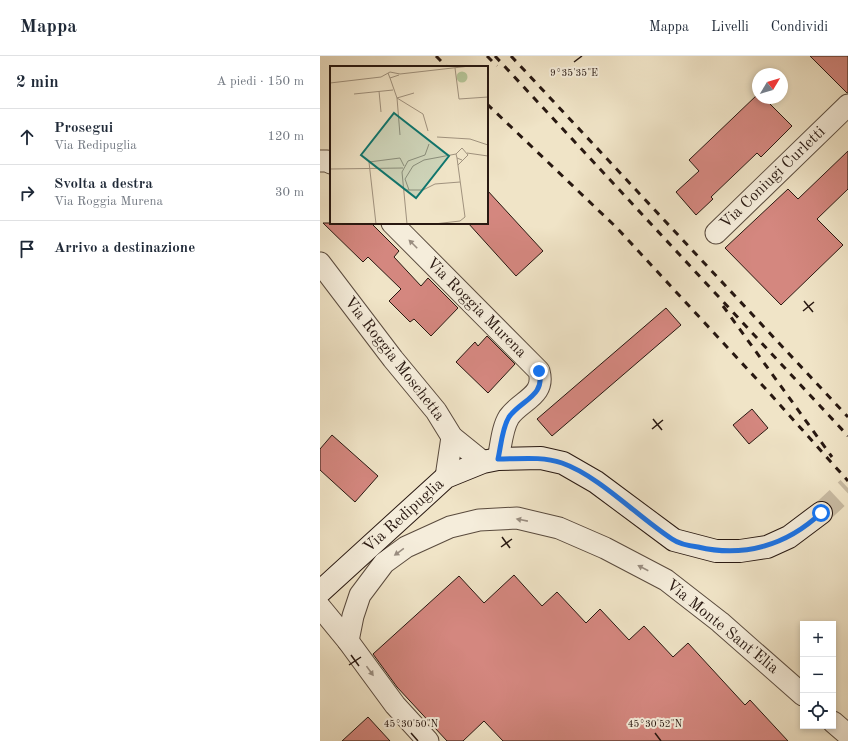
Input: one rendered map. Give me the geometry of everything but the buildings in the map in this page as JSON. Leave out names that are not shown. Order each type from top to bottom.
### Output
[{"type":"street","name":"Via Coniugi Curletti","points":[[716,233],[848,105]]},
{"type":"street","points":[[320,161],[330,162]]},
{"type":"street","name":"Via Roggia Murena","points":[[393,224],[539,371],[542,380],[538,391],[509,417],[491,460]]},
{"type":"street","name":"Via Roggia Moschetta","points":[[320,263],[393,359],[436,411],[452,437],[491,460]]},
{"type":"street","name":"Via Roggia Moschetta","points":[[446,477],[452,437]]},
{"type":"street","name":"Via Redipuglia","points":[[320,592],[446,477],[491,460],[541,458],[562,463],[596,482],[674,540],[716,551],[740,551],[767,547],[789,537],[821,513]]},
{"type":"street","name":"Via Monte Sant'Elia","points":[[348,641],[353,616],[360,595],[384,563],[406,547],[431,534],[450,527],[479,520],[517,518],[559,528],[605,548],[666,580],[720,622],[801,693]]},
{"type":"street","points":[[320,607],[348,641],[395,705],[428,741]]},
{"type":"street","points":[[836,725],[848,735]]},
{"type":"tunnel","points":[[821,513],[848,488]]},
{"type":"railway","points":[[436,56],[446,66]]},
{"type":"railway","points":[[487,56],[497,66]]},
{"type":"railway","points":[[495,56],[848,436]]},
{"type":"railway","points":[[511,56],[848,417]]},
{"type":"railway","points":[[488,105],[617,228],[764,387],[848,481]]},
{"type":"railway","points":[[723,306],[832,457]]},
{"type":"route","points":[[539,371],[542,380],[538,391],[509,417],[498,459],[541,458],[562,463],[596,482],[674,540],[716,551],[740,551],[767,547],[789,537],[821,513]]}]
